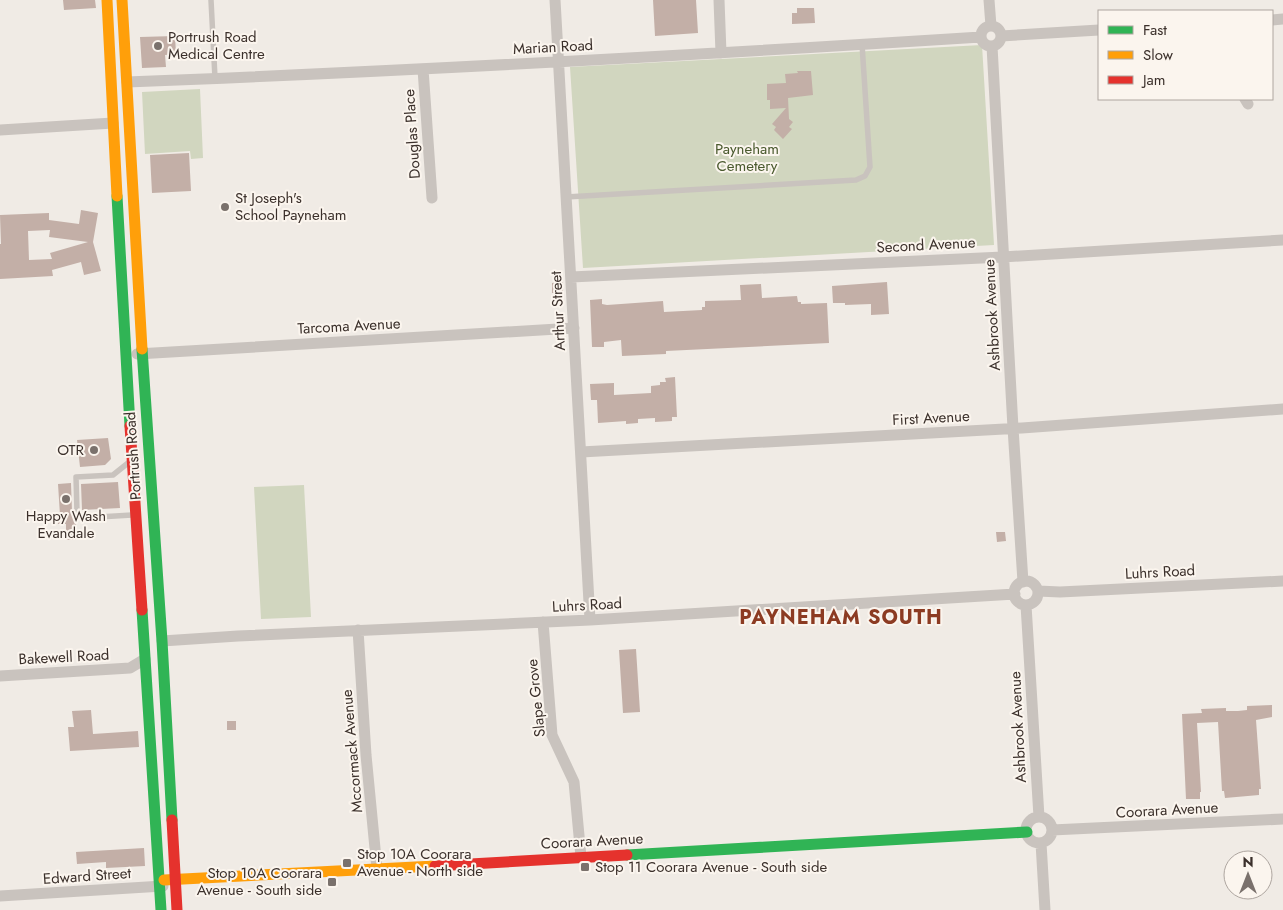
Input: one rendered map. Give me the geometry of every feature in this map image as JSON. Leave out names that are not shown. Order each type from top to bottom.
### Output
[{"type":"main road","name":"Portrush Road","points":[[107,0],[141,611],[161,910]]},
{"type":"main road","name":"Portrush Road","points":[[122,0],[142,354],[162,642],[176,910]]},
{"type":"main road","points":[[141,611],[153,632],[162,642],[146,675]]},
{"type":"main road","name":"Coorara Avenue","points":[[175,882],[1027,832]]},
{"type":"street","name":"Arthur Street","points":[[555,0],[590,620]]},
{"type":"street","points":[[720,0],[721,53]]},
{"type":"street","points":[[989,0],[991,26]]},
{"type":"street","points":[[991,26],[997,28],[1001,36],[998,44],[992,46],[983,43],[981,36],[983,30],[991,26]]},
{"type":"street","points":[[1001,36],[1098,30]]},
{"type":"street","name":"Marian Road","points":[[127,82],[721,53],[981,36]]},
{"type":"street","name":"Ashbrook Avenue","points":[[992,46],[1023,582]]},
{"type":"street","name":"Douglas Place","points":[[422,69],[432,198]]},
{"type":"street","points":[[0,130],[113,123]]},
{"type":"street","name":"Second Avenue","points":[[571,277],[1004,257],[1283,240]]},
{"type":"street","name":"Tarcoma Avenue","points":[[126,355],[574,328]]},
{"type":"street","name":"First Avenue","points":[[581,452],[1013,428],[1283,409]]},
{"type":"street","name":"Luhrs Road","points":[[1038,591],[1060,592],[1283,581]]},
{"type":"street","points":[[1023,582],[1031,582],[1038,591],[1036,600],[1033,603],[1026,605],[1019,602],[1015,594],[1017,586],[1023,582]]},
{"type":"street","name":"Luhrs Road","points":[[162,642],[238,636],[590,620],[1015,594]]},
{"type":"street","name":"Ashbrook Avenue","points":[[1026,605],[1039,817]]},
{"type":"street","name":"Slape Grove","points":[[543,622],[552,735],[574,782],[581,857]]},
{"type":"street","name":"Mccormack Avenue","points":[[358,630],[366,756],[377,869]]},
{"type":"street","name":"Bakewell Road","points":[[130,668],[145,659]]},
{"type":"street","name":"Bakewell Road","points":[[0,676],[130,668],[146,675]]},
{"type":"street","points":[[1039,817],[1048,821],[1052,830],[1048,839],[1041,843],[1036,843],[1030,839],[1027,828],[1030,821],[1039,817]]},
{"type":"street","name":"Coorara Avenue","points":[[1052,830],[1283,819]]},
{"type":"street","points":[[1041,843],[1045,910]]},
{"type":"street","name":"Edward Street","points":[[0,896],[175,882]]},
{"type":"lane","points":[[211,0],[215,78]]},
{"type":"lane","points":[[566,197],[856,180],[865,176],[870,167],[862,44]]},
{"type":"lane","points":[[133,460],[113,474],[76,477],[77,512],[82,518],[136,515],[152,506]]},
{"type":"green space","name":"Payneham Cemetery","points":[[982,45],[994,245],[583,268],[570,67]]},
{"type":"green space","points":[[200,89],[203,158],[191,159],[190,151],[145,154],[142,92]]},
{"type":"green space","points":[[304,485],[311,617],[261,619],[254,487]]},
{"type":"building","points":[[63,0],[95,0],[96,8],[64,10]]},
{"type":"building","points":[[653,0],[696,0],[698,33],[655,36]]},
{"type":"building","points":[[797,8],[814,8],[815,23],[792,24],[792,13],[797,13]]},
{"type":"building","name":"Portrush Road Medical Centre","points":[[175,36],[176,54],[165,55],[166,67],[142,68],[140,37]]},
{"type":"building","points":[[797,71],[811,71],[813,95],[788,98],[789,119],[793,122],[789,127],[792,129],[783,139],[774,130],[776,127],[772,124],[786,108],[770,109],[770,100],[767,100],[767,84],[786,83],[785,74],[798,73]]},
{"type":"building","points":[[189,153],[191,191],[152,193],[150,155]]},
{"type":"building","points":[[81,210],[98,213],[93,242],[101,271],[84,275],[81,262],[52,270],[53,276],[0,279],[0,215],[49,213],[49,220],[79,224]],"holes":[[[50,230],[49,237],[88,242],[50,253],[52,259],[29,260],[28,231]]]},
{"type":"building","points":[[563,282],[563,293],[552,293],[552,283]]},
{"type":"building","points":[[887,282],[889,314],[871,315],[871,304],[845,305],[845,303],[833,303],[832,286]]},
{"type":"building","points":[[761,284],[762,298],[797,296],[798,302],[801,302],[801,304],[827,303],[829,343],[666,351],[666,354],[622,356],[621,340],[604,342],[604,347],[592,347],[590,300],[602,299],[602,304],[607,305],[663,301],[664,312],[702,310],[702,307],[705,307],[705,301],[741,300],[740,285]]},
{"type":"building","points":[[675,377],[677,417],[672,417],[672,421],[655,422],[655,418],[638,419],[638,423],[626,424],[626,421],[598,423],[597,400],[591,400],[590,384],[614,383],[614,395],[651,393],[651,386],[660,385],[660,382],[666,382],[665,378]]},
{"type":"building","name":"OTR","points":[[108,438],[111,459],[105,465],[80,467],[77,440]]},
{"type":"building","points":[[118,482],[120,508],[82,510],[81,484]]},
{"type":"building","name":"Happy Wash Evandale","points":[[71,483],[72,512],[76,519],[76,540],[66,540],[66,524],[58,524],[57,515],[60,515],[58,484]]},
{"type":"building","points":[[996,532],[1005,532],[1006,541],[997,542]]},
{"type":"building","points":[[636,649],[640,712],[623,713],[619,650]]},
{"type":"building","points":[[1272,705],[1272,717],[1256,720],[1261,789],[1259,789],[1259,795],[1225,798],[1224,791],[1222,791],[1218,722],[1197,723],[1200,799],[1186,799],[1182,714],[1202,713],[1201,709],[1226,708],[1226,711],[1238,711],[1247,710],[1247,706]]},
{"type":"building","points":[[91,710],[93,734],[138,731],[139,747],[70,751],[68,727],[74,727],[72,711]]},
{"type":"building","points":[[227,721],[236,721],[236,730],[227,730]]},
{"type":"building","points":[[144,848],[145,866],[106,868],[106,862],[77,864],[76,852]]},
{"type":"traffic: fast","points":[[117,196],[130,426]]},
{"type":"traffic: fast","points":[[142,349],[172,820]]},
{"type":"traffic: fast","points":[[142,610],[161,910]]},
{"type":"traffic: fast","points":[[627,855],[1027,832]]},
{"type":"traffic: slow","points":[[107,0],[117,196]]},
{"type":"traffic: slow","points":[[122,0],[142,349]]},
{"type":"traffic: slow","points":[[164,880],[435,866]]},
{"type":"traffic: jam","points":[[130,426],[142,610]]},
{"type":"traffic: jam","points":[[172,820],[177,910]]},
{"type":"traffic: jam","points":[[435,866],[627,855]]},
{"type":"place","name":"Portrush Road Medical Centre","points":[[158,46]]},
{"type":"place","name":"St Joseph's School Payneham","points":[[225,207]]},
{"type":"place","name":"OTR","points":[[94,450]]},
{"type":"place","name":"Happy Wash Evandale","points":[[66,499]]},
{"type":"place","name":"Stop 10A Coorara Avenue - North side","points":[[347,863]]},
{"type":"place","name":"Stop 11 Coorara Avenue - South side","points":[[585,867]]},
{"type":"place","name":"Stop 10A Coorara Avenue - South side","points":[[332,882]]},
{"type":"district","name":"PAYNEHAM SOUTH","points":[[841,617]]}]
